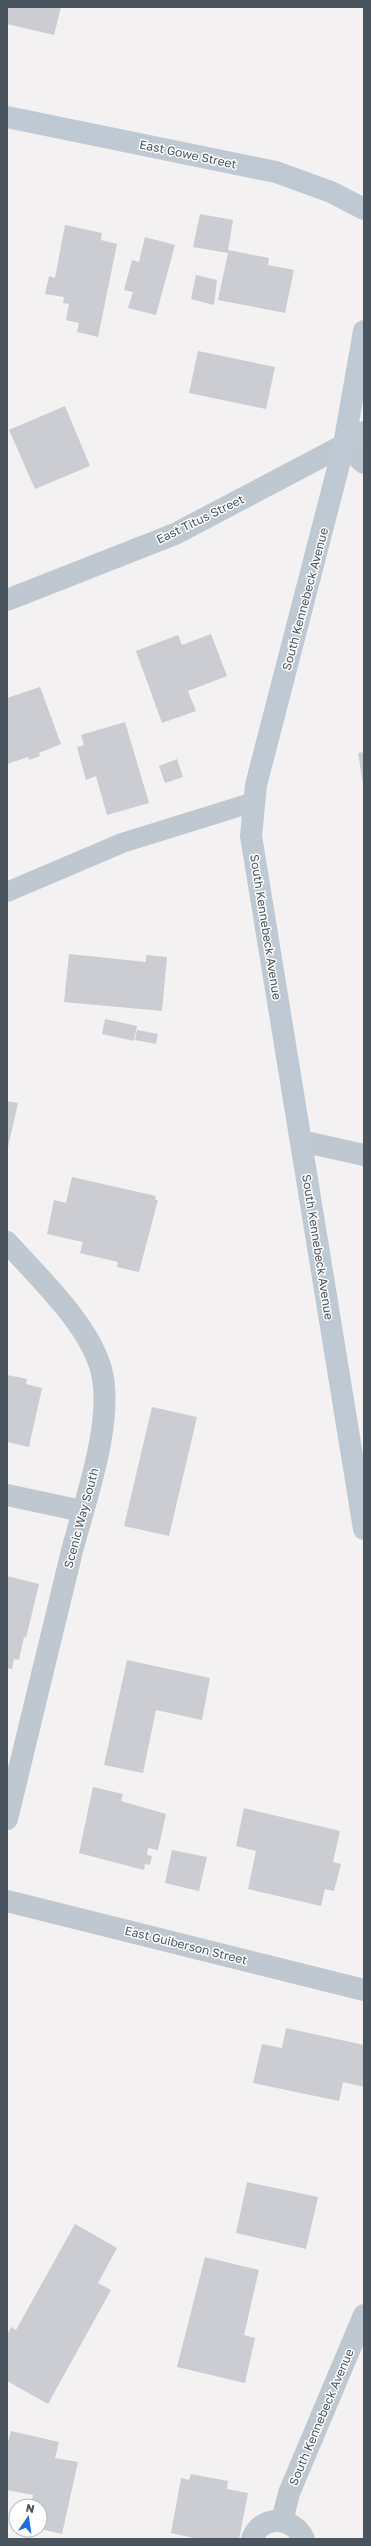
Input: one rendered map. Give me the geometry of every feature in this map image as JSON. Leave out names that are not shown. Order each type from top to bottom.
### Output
[{"type":"street","name":"East Gowe Street","points":[[7,117],[276,172],[331,192],[364,209]]},
{"type":"street","name":"South Kennebeck Avenue","points":[[364,331],[344,445],[256,785],[251,836],[364,1529]]},
{"type":"street","name":"East Titus Street","points":[[7,600],[175,534],[344,445],[364,432]]},
{"type":"street","points":[[344,445],[364,463]]},
{"type":"street","points":[[300,1141],[364,1155]]},
{"type":"street","name":"Scenic Way South","points":[[7,1242],[64,1307],[84,1335],[101,1369],[104,1402],[95,1467],[82,1510],[7,1819]]},
{"type":"street","points":[[7,1495],[82,1510]]},
{"type":"street","name":"East Guiberson Street","points":[[7,1901],[364,1990]]},
{"type":"street","name":"South Kennebeck Avenue","points":[[282,2521],[289,2493],[364,2315]]},
{"type":"street","points":[[252,2539],[262,2526],[271,2521],[282,2521],[292,2524],[304,2539]]},
{"type":"lane","points":[[7,892],[122,843],[254,802]]},
{"type":"building","points":[[7,7],[61,7],[54,35],[7,24]]},
{"type":"building","points":[[200,214],[233,220],[228,250],[269,258],[268,265],[294,270],[285,313],[218,300],[228,253],[193,247]]},
{"type":"building","points":[[65,225],[102,233],[101,240],[117,244],[98,337],[77,332],[79,323],[66,320],[69,304],[63,303],[64,297],[45,294],[49,276],[55,278]]},
{"type":"building","points":[[145,237],[175,245],[156,315],[128,308],[133,292],[124,290],[132,260],[139,262]]},
{"type":"building","points":[[196,275],[217,280],[214,305],[191,299]]},
{"type":"building","points":[[198,351],[275,367],[266,409],[189,393]]},
{"type":"building","points":[[65,406],[90,466],[35,489],[9,430]]},
{"type":"building","points":[[211,634],[227,676],[188,691],[196,711],[162,723],[136,651],[178,635],[182,645]]},
{"type":"building","points":[[40,687],[61,744],[39,753],[40,756],[29,760],[28,757],[7,764],[7,698]]},
{"type":"building","points":[[125,722],[149,803],[107,815],[96,776],[86,780],[77,747],[84,745],[81,735]]},
{"type":"building","points":[[364,752],[364,784],[363,784],[358,753]]},
{"type":"building","points":[[177,759],[183,777],[165,783],[159,766]]},
{"type":"building","points":[[69,954],[146,962],[146,955],[167,957],[162,1011],[64,1002]]},
{"type":"building","points":[[105,1019],[137,1026],[134,1041],[102,1034]]},
{"type":"building","points":[[137,1030],[158,1034],[156,1044],[135,1040]]},
{"type":"building","points":[[7,1101],[18,1103],[8,1147],[7,1147]]},
{"type":"building","points":[[72,1177],[156,1196],[155,1200],[158,1200],[139,1272],[117,1267],[118,1262],[80,1253],[83,1242],[47,1234],[54,1200],[66,1203]]},
{"type":"building","points":[[7,1375],[27,1379],[26,1384],[42,1388],[29,1447],[7,1442]]},
{"type":"building","points":[[152,1407],[197,1417],[169,1536],[124,1526]]},
{"type":"building","points":[[7,1576],[39,1584],[26,1638],[24,1637],[19,1660],[14,1659],[12,1669],[7,1668]]},
{"type":"building","points":[[127,1660],[210,1678],[202,1720],[156,1710],[143,1773],[104,1765]]},
{"type":"building","points":[[93,1787],[123,1794],[121,1801],[166,1814],[158,1850],[148,1848],[147,1855],[152,1856],[150,1865],[145,1864],[144,1870],[79,1853]]},
{"type":"building","points":[[244,1808],[340,1831],[333,1862],[341,1864],[334,1891],[325,1889],[321,1906],[248,1889],[256,1851],[236,1846]]},
{"type":"building","points":[[172,1850],[207,1857],[199,1891],[165,1883]]},
{"type":"building","points":[[286,2028],[364,2045],[364,2087],[343,2082],[339,2101],[253,2083],[262,2044],[282,2048]]},
{"type":"building","points":[[247,2182],[318,2197],[306,2249],[236,2233]]},
{"type":"building","points":[[75,2224],[117,2248],[98,2283],[111,2290],[48,2404],[7,2381],[7,2335],[11,2327],[16,2330]]},
{"type":"building","points":[[205,2257],[259,2270],[244,2335],[255,2338],[245,2383],[177,2367]]},
{"type":"building","points":[[11,2431],[59,2442],[55,2458],[78,2462],[62,2534],[48,2531],[48,2498],[32,2498],[33,2495],[7,2490],[7,2446]]},
{"type":"building","points":[[191,2474],[228,2481],[227,2489],[248,2493],[239,2539],[198,2539],[171,2533],[181,2478],[189,2480]]}]
